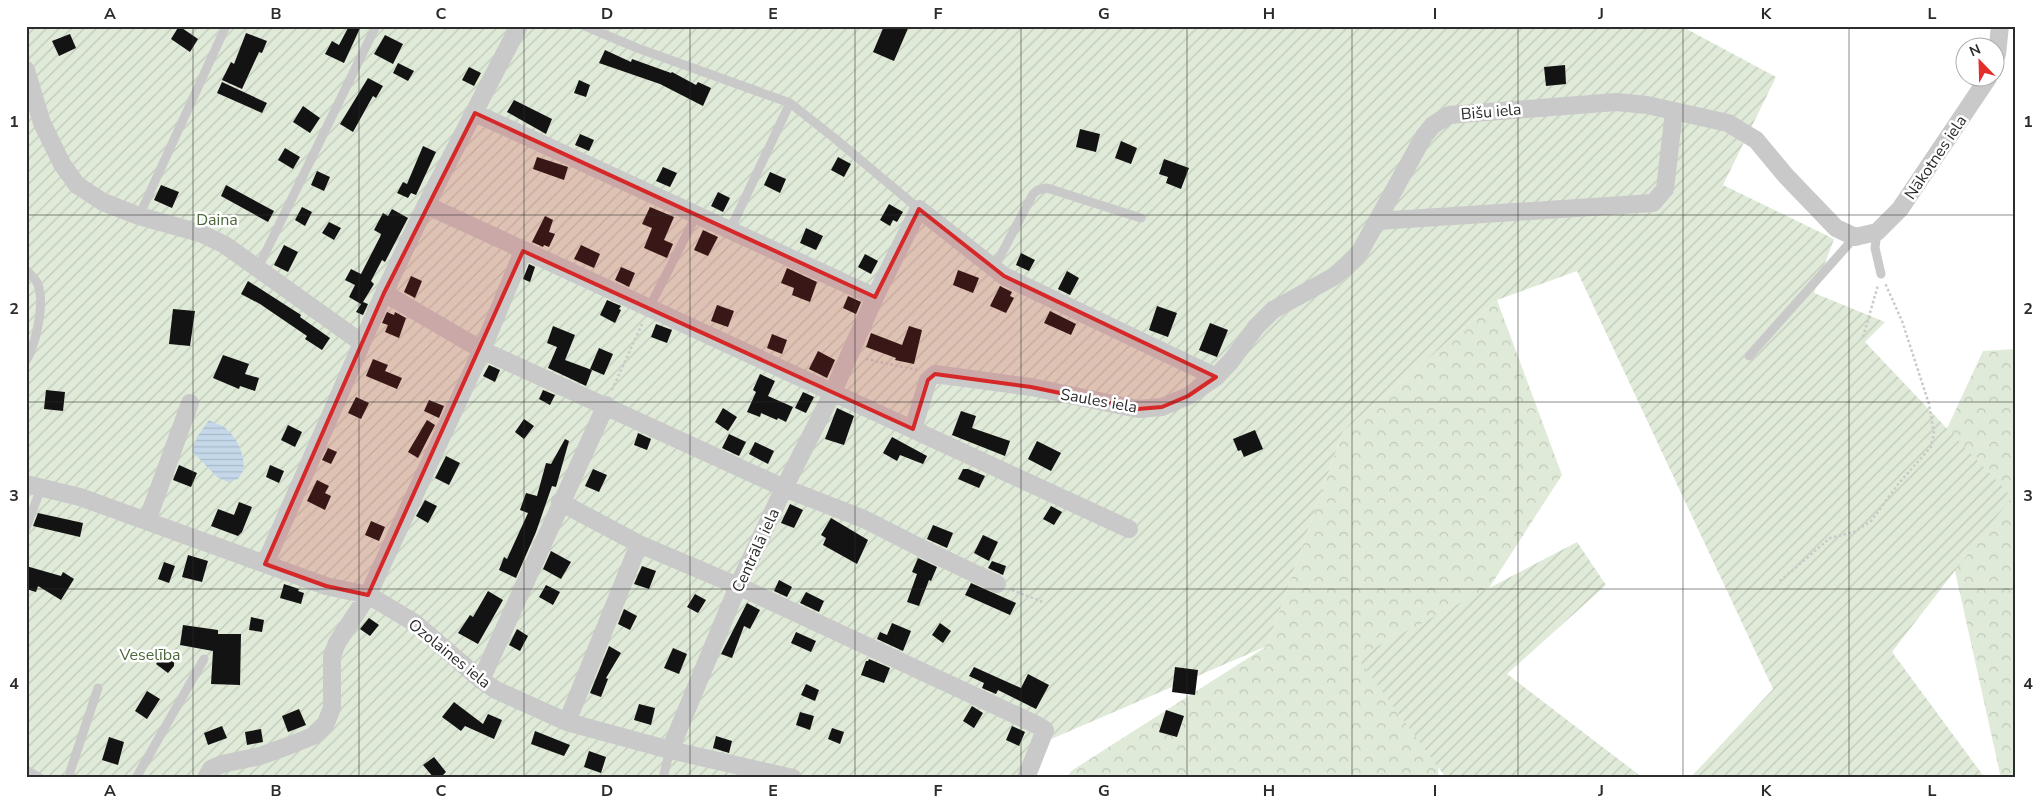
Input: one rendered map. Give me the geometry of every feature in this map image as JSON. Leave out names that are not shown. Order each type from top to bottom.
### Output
[{"type":"street","points":[[265,564],[384,293],[426,205],[519,26]]},
{"type":"street","points":[[26,70],[42,124],[62,164],[77,185],[102,202],[139,216],[200,233],[225,245],[362,343]]},
{"type":"street","name":"Nākotnes iela","points":[[1877,232],[1900,209],[1981,88]]},
{"type":"street","name":"Bišu iela","points":[[1357,257],[1424,136],[1433,125],[1449,115],[1616,102],[1647,105],[1728,123],[1756,140],[1786,176],[1836,228],[1855,237]]},
{"type":"street","points":[[1378,222],[1653,203],[1665,189],[1674,111]]},
{"type":"street","points":[[475,113],[875,297]]},
{"type":"street","points":[[426,205],[832,394],[913,429],[1129,529]]},
{"type":"street","points":[[919,208],[1004,276],[1216,377]]},
{"type":"street","name":"Centrālā iela","points":[[670,750],[738,586],[784,488],[832,394],[875,297],[919,208]]},
{"type":"street","points":[[1855,237],[1877,232]]},
{"type":"street","points":[[206,778],[211,769],[222,764],[260,756],[288,746],[313,736],[325,725],[332,708],[332,656],[337,644],[368,595],[482,350],[523,250]]},
{"type":"street","name":"Saules iela","points":[[935,374],[1031,387],[1138,409],[1162,407],[1188,396],[1216,377],[1231,361],[1256,327],[1273,310],[1333,277],[1357,257]]},
{"type":"street","points":[[384,293],[482,350],[606,405],[784,488],[864,519],[923,550],[996,584]]},
{"type":"street","points":[[913,429],[928,380],[935,374]]},
{"type":"street","points":[[146,521],[190,403]]},
{"type":"street","points":[[481,680],[560,502],[606,405]]},
{"type":"street","name":"Ozolaines iela","points":[[34,486],[80,497],[326,586],[368,595],[415,624],[481,680],[496,690],[567,722],[670,750],[786,777]]},
{"type":"street","points":[[560,502],[639,544],[738,586],[1045,730],[1026,778]]},
{"type":"street","points":[[567,722],[639,544]]},
{"type":"lane","points":[[139,216],[226,26]]},
{"type":"lane","points":[[258,268],[376,26]]},
{"type":"lane","points":[[585,26],[637,48],[790,104],[919,208]]},
{"type":"lane","points":[[730,230],[790,104]]},
{"type":"lane","points":[[994,268],[1032,194],[1038,190],[1047,188],[1141,218]]},
{"type":"lane","points":[[649,308],[697,214]]},
{"type":"lane","points":[[1877,232],[1875,248],[1881,274]]},
{"type":"lane","points":[[1749,356],[1855,237]]},
{"type":"lane","points":[[26,270],[38,284],[41,302],[33,350],[26,361]]},
{"type":"lane","points":[[26,528],[34,486]]},
{"type":"lane","points":[[136,778],[204,658]]},
{"type":"lane","points":[[70,778],[70,772],[98,688]]},
{"type":"lane","points":[[663,778],[670,750]]},
{"type":"lane","points":[[26,770],[40,778]]},
{"type":"path","points":[[1863,337],[1881,274]]},
{"type":"path","points":[[1780,581],[1830,538],[1854,532],[1871,522],[1899,484],[1931,448],[1934,433],[1928,404],[1902,322],[1881,274]]},
{"type":"path","points":[[606,405],[649,308]]},
{"type":"path","points":[[850,355],[935,374]]},
{"type":"path","points":[[996,584],[1043,602]]},
{"type":"highlighted area","points":[[475,113],[875,297],[919,209],[1004,276],[1216,377],[1188,396],[1162,407],[1138,409],[1031,387],[935,374],[928,380],[913,429],[523,251],[368,595],[326,586],[265,564],[384,293]]},
{"type":"green space","points":[[26,26],[1681,26],[1776,77],[1723,185],[1834,239],[1814,293],[1885,322],[1865,342],[2012,497],[1892,652],[1985,778],[1690,778],[1773,689],[1577,271],[1497,300],[1343,431],[1267,646],[1049,740],[1034,778],[26,778]]},
{"type":"green space","points":[[1497,300],[1562,475],[1443,659],[1438,778],[1067,778],[1071,771],[1267,646],[1343,431]]},
{"type":"green space","points":[[2016,349],[2016,778],[2001,778],[1931,463],[1983,351]]},
{"type":"green space","points":[[1577,542],[1606,585],[1507,674],[1643,778],[1446,778],[1357,657]]},
{"type":"water","points":[[209,420],[229,431],[239,446],[243,457],[244,469],[238,479],[228,482],[217,477],[192,451],[197,437]]},
{"type":"building","points":[[179,26],[198,39],[190,52],[171,39]]},
{"type":"building","points":[[349,26],[361,26],[344,63],[325,54],[332,41],[339,45]]},
{"type":"building","points":[[884,26],[909,26],[894,61],[873,52]]},
{"type":"building","points":[[246,33],[267,41],[262,53],[259,52],[242,89],[222,80],[231,62],[234,64]]},
{"type":"building","points":[[70,34],[76,48],[59,56],[52,41]]},
{"type":"building","points":[[385,35],[403,44],[393,64],[374,54]]},
{"type":"building","points":[[605,50],[631,62],[632,59],[672,72],[696,85],[698,82],[711,88],[703,106],[660,84],[599,63]]},
{"type":"building","points":[[398,63],[414,71],[408,81],[393,73]]},
{"type":"building","points":[[1565,65],[1566,84],[1546,86],[1544,67]]},
{"type":"building","points":[[469,67],[481,73],[474,86],[462,80]]},
{"type":"building","points":[[368,78],[383,86],[376,98],[373,96],[353,132],[340,124]]},
{"type":"building","points":[[579,80],[590,85],[586,97],[574,93]]},
{"type":"building","points":[[222,82],[267,103],[262,113],[217,93]]},
{"type":"building","points":[[514,100],[552,119],[546,134],[507,112]]},
{"type":"building","points":[[303,106],[320,118],[310,133],[293,122]]},
{"type":"building","points":[[1080,129],[1100,134],[1096,152],[1076,147]]},
{"type":"building","points":[[580,134],[594,140],[589,151],[575,145]]},
{"type":"building","points":[[1121,141],[1137,148],[1131,164],[1115,158]]},
{"type":"building","points":[[423,146],[436,152],[416,195],[411,193],[408,198],[397,193],[403,182],[407,184]]},
{"type":"building","points":[[285,148],[300,157],[293,169],[278,160]]},
{"type":"building","points":[[537,157],[568,167],[564,180],[533,169]]},
{"type":"building","points":[[838,157],[851,164],[844,177],[831,170]]},
{"type":"building","points":[[1164,159],[1189,168],[1181,189],[1166,183],[1168,177],[1159,174]]},
{"type":"building","points":[[663,167],[677,173],[670,187],[656,181]]},
{"type":"building","points":[[317,171],[330,177],[324,191],[311,185]]},
{"type":"building","points":[[770,172],[786,179],[780,193],[764,185]]},
{"type":"building","points":[[161,185],[179,192],[172,208],[154,200]]},
{"type":"building","points":[[226,185],[274,211],[268,222],[221,196]]},
{"type":"building","points":[[718,192],[730,198],[723,212],[711,206]]},
{"type":"building","points":[[889,204],[903,212],[897,222],[893,220],[890,226],[880,220]]},
{"type":"building","points":[[302,207],[312,212],[305,226],[295,220]]},
{"type":"building","points":[[650,207],[674,217],[664,240],[673,244],[667,258],[644,248],[652,228],[642,224]]},
{"type":"building","points":[[392,209],[408,218],[385,262],[382,260],[371,281],[374,284],[363,302],[368,304],[363,315],[356,312],[361,304],[349,297],[355,285],[345,280],[351,269],[361,274],[381,234],[374,230],[383,213],[388,216]]},
{"type":"building","points":[[545,216],[553,220],[549,232],[555,234],[549,247],[544,245],[543,247],[532,242]]},
{"type":"building","points":[[329,222],[341,228],[334,240],[322,233]]},
{"type":"building","points":[[806,228],[823,236],[816,250],[800,243]]},
{"type":"building","points":[[703,230],[718,237],[708,256],[694,250]]},
{"type":"building","points":[[284,245],[298,252],[288,272],[274,265]]},
{"type":"building","points":[[581,245],[600,254],[594,268],[574,259]]},
{"type":"building","points":[[1021,253],[1035,260],[1029,271],[1016,265]]},
{"type":"building","points":[[865,254],[878,261],[871,274],[858,267]]},
{"type":"building","points":[[529,264],[535,267],[530,282],[523,279]]},
{"type":"building","points":[[621,267],[635,273],[629,287],[615,280]]},
{"type":"building","points":[[787,268],[817,282],[810,302],[792,295],[794,288],[781,283]]},
{"type":"building","points":[[958,270],[979,278],[973,293],[953,285]]},
{"type":"building","points":[[1067,271],[1079,278],[1070,295],[1058,289]]},
{"type":"building","points":[[411,276],[422,281],[415,298],[404,292]]},
{"type":"building","points":[[248,281],[301,315],[300,317],[330,338],[322,350],[305,339],[307,336],[260,304],[241,294]]},
{"type":"building","points":[[1000,286],[1012,292],[1010,296],[1014,298],[1006,313],[990,306]]},
{"type":"building","points":[[848,296],[861,302],[856,314],[843,308]]},
{"type":"building","points":[[607,300],[621,306],[615,323],[600,315]]},
{"type":"building","points":[[717,305],[734,311],[728,327],[711,321]]},
{"type":"building","points":[[1157,306],[1177,313],[1168,337],[1149,330]]},
{"type":"building","points":[[173,309],[195,311],[190,346],[169,344]]},
{"type":"building","points":[[1050,311],[1076,324],[1071,335],[1044,323]]},
{"type":"building","points":[[387,312],[394,315],[395,312],[406,318],[399,338],[385,332],[388,325],[382,323]]},
{"type":"building","points":[[1210,323],[1228,330],[1217,357],[1199,350]]},
{"type":"building","points":[[656,324],[672,330],[667,343],[651,337]]},
{"type":"building","points":[[553,326],[575,335],[565,360],[592,370],[586,386],[548,368],[557,347],[547,343]]},
{"type":"building","points":[[909,326],[922,330],[914,364],[895,360],[896,358],[866,347],[871,333],[902,345]]},
{"type":"building","points":[[772,334],[787,340],[782,354],[767,348]]},
{"type":"building","points":[[599,348],[613,354],[604,375],[590,369]]},
{"type":"building","points":[[818,351],[835,360],[827,378],[809,369]]},
{"type":"building","points":[[223,355],[249,364],[245,374],[259,378],[255,391],[240,386],[239,389],[213,378]]},
{"type":"building","points":[[373,359],[388,365],[385,371],[402,378],[397,389],[366,376]]},
{"type":"building","points":[[489,365],[500,370],[495,382],[483,376]]},
{"type":"building","points":[[760,374],[775,381],[768,396],[793,407],[786,422],[761,413],[760,417],[747,412],[756,392],[753,390]]},
{"type":"building","points":[[46,390],[65,392],[63,411],[44,409]]},
{"type":"building","points":[[543,390],[555,395],[550,405],[539,399]]},
{"type":"building","points":[[803,392],[814,397],[806,413],[795,408]]},
{"type":"building","points":[[356,397],[369,403],[361,419],[348,413]]},
{"type":"building","points":[[429,400],[444,406],[439,418],[424,411]]},
{"type":"building","points":[[723,408],[737,417],[728,431],[715,422]]},
{"type":"building","points":[[837,408],[854,416],[844,445],[825,439]]},
{"type":"building","points":[[961,411],[976,416],[972,428],[1010,441],[1005,456],[952,435]]},
{"type":"building","points":[[524,419],[534,426],[524,439],[515,432]]},
{"type":"building","points":[[427,420],[435,425],[418,458],[408,452]]},
{"type":"building","points":[[288,425],[302,432],[295,447],[281,440]]},
{"type":"building","points":[[1255,430],[1263,449],[1244,457],[1241,450],[1238,451],[1233,439]]},
{"type":"building","points":[[638,433],[651,439],[647,450],[634,445]]},
{"type":"building","points":[[729,434],[746,442],[739,456],[722,448]]},
{"type":"building","points":[[892,437],[927,456],[923,464],[900,455],[897,461],[883,453]]},
{"type":"building","points":[[565,439],[569,441],[556,487],[552,486],[536,532],[516,578],[499,570],[504,557],[507,559],[528,513],[520,510],[526,493],[537,496],[546,463],[551,464]]},
{"type":"building","points":[[1037,441],[1061,453],[1051,471],[1028,459]]},
{"type":"building","points":[[755,442],[774,451],[768,464],[749,454]]},
{"type":"building","points":[[328,448],[337,452],[331,464],[322,460]]},
{"type":"building","points":[[446,456],[460,463],[449,485],[435,478]]},
{"type":"building","points":[[179,465],[197,473],[191,487],[173,480]]},
{"type":"building","points":[[270,465],[284,471],[279,483],[266,477]]},
{"type":"building","points":[[593,469],[607,475],[599,492],[585,486]]},
{"type":"building","points":[[963,469],[968,469],[985,476],[979,488],[958,479]]},
{"type":"building","points":[[317,480],[329,486],[325,493],[331,496],[325,510],[307,501]]},
{"type":"building","points":[[425,500],[437,506],[428,523],[416,516]]},
{"type":"building","points":[[239,502],[252,507],[242,532],[238,536],[211,526],[218,509],[234,515]]},
{"type":"building","points":[[790,504],[803,510],[794,528],[781,523]]},
{"type":"building","points":[[1051,506],[1062,512],[1054,525],[1043,519]]},
{"type":"building","points":[[38,513],[83,523],[80,537],[33,526]]},
{"type":"building","points":[[831,518],[868,540],[857,564],[823,545],[826,538],[821,535]]},
{"type":"building","points":[[371,521],[385,527],[379,541],[365,535]]},
{"type":"building","points":[[933,525],[953,533],[947,548],[927,539]]},
{"type":"building","points":[[983,535],[998,542],[989,561],[974,553]]},
{"type":"building","points":[[551,551],[571,562],[561,579],[543,569]]},
{"type":"building","points":[[188,555],[208,561],[202,582],[182,577]]},
{"type":"building","points":[[918,558],[937,567],[931,581],[929,580],[919,606],[907,602],[917,574],[912,572]]},
{"type":"building","points":[[992,561],[1006,566],[1003,575],[988,568]]},
{"type":"building","points":[[164,562],[175,566],[169,583],[158,579]]},
{"type":"building","points":[[26,566],[61,576],[63,572],[74,579],[61,600],[38,586],[36,592],[26,589]]},
{"type":"building","points":[[642,566],[656,571],[649,589],[634,584]]},
{"type":"building","points":[[779,580],[792,587],[787,597],[774,591]]},
{"type":"building","points":[[971,583],[1016,603],[1010,615],[965,595]]},
{"type":"building","points":[[284,584],[299,589],[298,591],[304,593],[301,604],[280,598]]},
{"type":"building","points":[[546,585],[560,592],[553,605],[539,597]]},
{"type":"building","points":[[488,591],[503,600],[478,644],[458,633],[470,615],[473,617]]},
{"type":"building","points":[[806,592],[824,601],[819,612],[800,603]]},
{"type":"building","points":[[695,594],[706,600],[698,613],[687,607]]},
{"type":"building","points":[[747,603],[760,610],[750,629],[744,626],[732,658],[721,654]]},
{"type":"building","points":[[624,609],[637,616],[630,630],[618,624]]},
{"type":"building","points":[[251,617],[264,620],[262,632],[249,630]]},
{"type":"building","points":[[369,618],[379,625],[370,636],[360,629]]},
{"type":"building","points":[[892,623],[911,631],[903,651],[877,639],[880,632],[887,635]]},
{"type":"building","points":[[940,623],[951,631],[943,643],[932,635]]},
{"type":"building","points":[[183,625],[218,630],[218,634],[241,634],[240,685],[211,684],[213,651],[180,645]]},
{"type":"building","points":[[517,629],[528,636],[520,651],[509,645]]},
{"type":"building","points":[[796,632],[816,641],[811,652],[791,643]]},
{"type":"building","points":[[609,646],[621,653],[606,678],[608,679],[601,697],[590,693]]},
{"type":"building","points":[[673,648],[687,654],[679,674],[664,668]]},
{"type":"building","points":[[162,656],[166,656],[174,661],[174,666],[168,673],[156,664]]},
{"type":"building","points":[[869,659],[890,668],[884,683],[861,675],[866,661]]},
{"type":"building","points":[[974,667],[1021,688],[1028,674],[1049,685],[1036,709],[998,690],[996,694],[982,688],[984,683],[969,676]]},
{"type":"building","points":[[1175,667],[1198,670],[1195,695],[1172,692]]},
{"type":"building","points":[[806,684],[819,690],[815,701],[801,695]]},
{"type":"building","points":[[147,691],[160,699],[147,719],[135,711]]},
{"type":"building","points":[[454,702],[483,724],[488,714],[502,720],[494,739],[465,726],[461,731],[442,717]]},
{"type":"building","points":[[639,704],[655,708],[651,725],[634,720]]},
{"type":"building","points":[[972,706],[983,713],[974,728],[963,721]]},
{"type":"building","points":[[299,709],[306,725],[288,732],[282,716]]},
{"type":"building","points":[[1166,710],[1184,716],[1177,737],[1159,732]]},
{"type":"building","points":[[800,712],[814,716],[810,730],[796,725]]},
{"type":"building","points":[[222,726],[227,738],[208,745],[204,733]]},
{"type":"building","points":[[1012,726],[1025,732],[1019,746],[1006,740]]},
{"type":"building","points":[[832,728],[844,732],[840,744],[828,739]]},
{"type":"building","points":[[261,729],[263,742],[247,745],[245,732]]},
{"type":"building","points":[[535,731],[570,745],[564,756],[531,744]]},
{"type":"building","points":[[716,736],[732,741],[729,753],[713,748]]},
{"type":"building","points":[[109,737],[124,742],[118,765],[102,760]]},
{"type":"building","points":[[589,751],[606,757],[601,773],[584,767]]},
{"type":"building","points":[[434,757],[446,772],[440,778],[434,778],[423,765]]},
{"type":"park label","name":"Daina","points":[[217,219]]},
{"type":"park label","name":"Veselība","points":[[150,654]]}]
